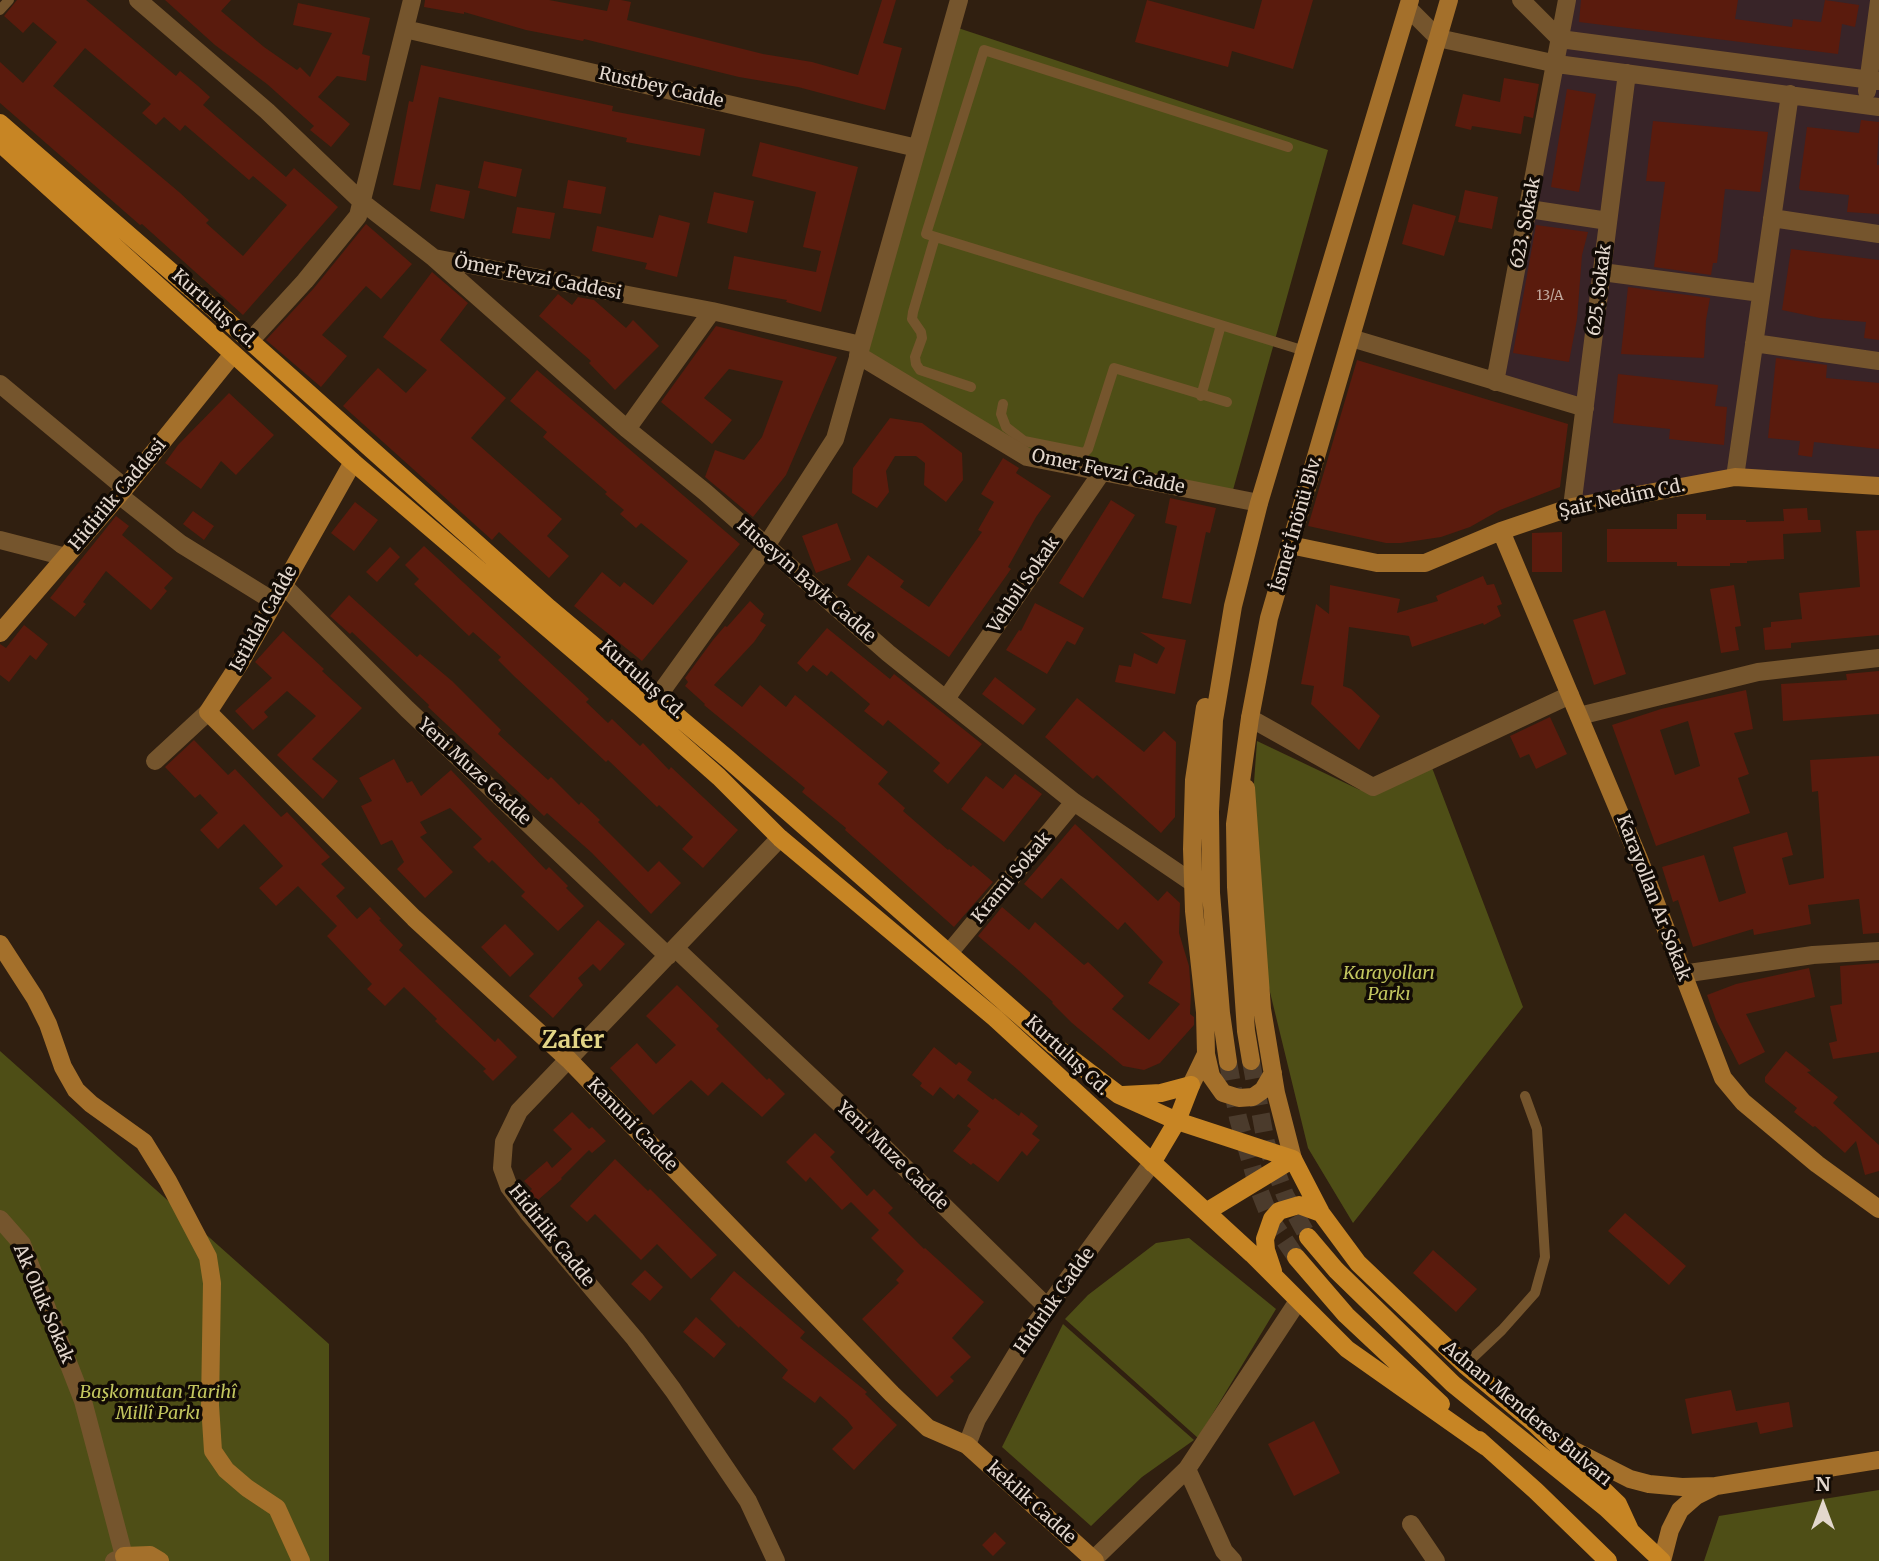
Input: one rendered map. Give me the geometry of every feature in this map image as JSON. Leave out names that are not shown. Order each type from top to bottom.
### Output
[{"type":"main road","name":"Kurtuluş Cd.","points":[[0,123],[250,341],[549,608],[1052,1044],[1119,1095],[1177,1121],[1293,1159]]},
{"type":"main road","name":"Kurtuluş Cd.","points":[[0,143],[353,462],[600,671],[719,777],[780,838],[995,1018],[1252,1254],[1347,1349],[1486,1447]]},
{"type":"main road","points":[[1152,1163],[1177,1121],[1191,1085]]},
{"type":"main road","points":[[1119,1095],[1161,1093],[1191,1085]]},
{"type":"main road","points":[[1206,1212],[1293,1159],[1321,1213],[1358,1264],[1465,1365],[1551,1439],[1618,1504],[1630,1530]]},
{"type":"main road","points":[[1276,1278],[1265,1239],[1272,1219],[1279,1211],[1299,1205],[1321,1213]]},
{"type":"main road","name":"Adnan Menderes Bulvarı","points":[[1308,1237],[1336,1270],[1453,1384],[1606,1507],[1662,1561]]},
{"type":"main road","points":[[1296,1257],[1346,1315],[1486,1447],[1536,1490],[1608,1561]]},
{"type":"street","name":"Ömer Fevzi Caddesi","points":[[138,0],[267,111],[362,202],[434,258],[712,311],[860,350]]},
{"type":"street","points":[[250,341],[358,216],[412,0]]},
{"type":"street","points":[[656,699],[766,546],[835,439],[959,0]]},
{"type":"street","name":"İsmet İnönü Blv.","points":[[1251,1061],[1246,1031],[1236,887],[1235,824],[1250,718],[1269,618],[1449,0]]},
{"type":"street","points":[[1521,0],[1560,39],[1874,80]]},
{"type":"street","name":"623. Sokak","points":[[1495,382],[1567,0]]},
{"type":"street","points":[[1409,4],[1438,38],[1557,64],[1872,106],[1879,1]]},
{"type":"street","points":[[1273,1073],[1263,1090],[1253,1097],[1239,1098],[1223,1093],[1211,1076],[1206,1054],[1205,1012],[1193,883],[1194,780],[1208,685],[1233,606],[1259,503],[1409,4]]},
{"type":"street","name":"Rustbey Cadde","points":[[405,29],[917,148]]},
{"type":"street","name":"625. Sokak","points":[[1572,507],[1627,73]]},
{"type":"street","points":[[1735,477],[1790,94]]},
{"type":"street","points":[[1529,209],[1608,221]]},
{"type":"street","points":[[1772,218],[1879,234]]},
{"type":"street","name":"Huseyin Bayk Cadde","points":[[434,258],[627,429],[888,653],[1074,802],[1193,883]]},
{"type":"street","points":[[1602,272],[1761,293]]},
{"type":"street","points":[[627,429],[712,311]]},
{"type":"street","points":[[1351,338],[1585,408]]},
{"type":"street","points":[[1754,343],[1879,361]]},
{"type":"street","name":"Omer Fevzi Cadde","points":[[860,350],[1027,457],[1259,503]]},
{"type":"street","name":"Hidirlik Caddesi","points":[[0,634],[122,491],[233,354]]},
{"type":"street","points":[[0,384],[181,544],[273,601]]},
{"type":"street","name":"Istiklal Cadde","points":[[155,761],[208,712],[240,663],[353,462]]},
{"type":"street","name":"Vehbil Sokak","points":[[946,699],[1102,472]]},
{"type":"street","name":"Şair Nedim Cd.","points":[[1290,545],[1377,563],[1425,563],[1501,531],[1572,507],[1735,477],[1879,486]]},
{"type":"street","name":"Karayollan Ar Sokak","points":[[1501,531],[1639,859],[1723,1077],[1743,1102],[1817,1164],[1879,1209]]},
{"type":"street","points":[[0,540],[66,556]]},
{"type":"street","name":"Yeni Muze Cadde","points":[[282,585],[407,709],[841,1105],[1047,1307]]},
{"type":"street","points":[[1228,1062],[1211,893],[1210,812],[1214,720],[1233,606]]},
{"type":"street","points":[[1579,716],[1758,672],[1879,658]]},
{"type":"street","points":[[1250,718],[1373,787],[1570,695]]},
{"type":"street","name":"Kanuni Cadde","points":[[208,712],[414,918],[569,1060],[892,1394],[928,1428],[967,1445]]},
{"type":"street","points":[[1244,765],[1250,817],[1253,900],[1262,1009],[1273,1073],[1293,1159]]},
{"type":"street","name":"Krami Sokak","points":[[949,953],[1074,802]]},
{"type":"street","name":"Hidirlik Cadde","points":[[776,1561],[748,1501],[673,1390],[635,1339],[529,1214],[509,1187],[502,1168],[504,1142],[519,1111],[780,838]]},
{"type":"street","points":[[0,944],[35,998],[48,1024],[63,1067],[76,1090],[144,1142],[208,1257],[212,1283],[210,1405],[214,1451],[226,1470],[277,1508],[301,1561]]},
{"type":"street","points":[[1682,974],[1813,955],[1879,951]]},
{"type":"street","points":[[1191,1085],[1206,1054]]},
{"type":"street","name":"Hıdırlık Cadde","points":[[967,1445],[978,1419],[1047,1307],[1152,1163]]},
{"type":"street","name":"Ak Oluk Sokak","points":[[0,1219],[22,1244],[83,1401],[119,1558]]},
{"type":"street","points":[[1094,1560],[1187,1469],[1298,1301]]},
{"type":"street","points":[[1551,1439],[1630,1479],[1682,1487],[1716,1486],[1879,1460]]},
{"type":"street","name":"keklik Cadde","points":[[967,1445],[1094,1560]]},
{"type":"street","points":[[1187,1469],[1224,1551],[1233,1561]]},
{"type":"street","points":[[1662,1561],[1670,1530],[1680,1510],[1696,1496],[1716,1486]]},
{"type":"street","points":[[1410,1524],[1436,1561]]},
{"type":"street","points":[[119,1558],[150,1555],[159,1561]]},
{"type":"lane","points":[[0,9],[9,0]]},
{"type":"lane","points":[[1289,147],[984,50],[926,234],[1305,351]]},
{"type":"lane","points":[[935,237],[913,312],[912,319],[921,331],[922,338],[915,357],[916,364],[920,370],[971,387]]},
{"type":"lane","points":[[1201,396],[1221,325]]},
{"type":"lane","points":[[1003,404],[1001,414],[1006,427],[1024,441],[1084,453],[1088,449],[1114,368],[1227,402]]},
{"type":"lane","points":[[1465,1365],[1535,1293],[1545,1257],[1537,1129],[1525,1096]]},
{"type":"shaded area","points":[[1567,0],[1879,0],[1879,486],[1735,477],[1572,507],[1584,408],[1495,382]]},
{"type":"green space","points":[[952,26],[1328,150],[1231,497],[1027,457],[858,355]]},
{"type":"green space","name":"Karayolları Parkı","points":[[1257,741],[1360,790],[1431,765],[1523,1007],[1353,1223],[1308,1148],[1269,988],[1250,838]]},
{"type":"green space","name":"Başkomutan Tarihî Millî Parkı","points":[[0,1051],[329,1344],[329,1561],[0,1561]]},
{"type":"green space","points":[[1189,1238],[1276,1309],[1198,1438],[1065,1319],[1088,1295],[1156,1243]]},
{"type":"green space","points":[[1063,1324],[1194,1440],[1142,1477],[1091,1526],[1002,1447]]},
{"type":"green space","points":[[1879,1490],[1879,1561],[1704,1561],[1719,1516]]},
{"type":"building","points":[[17,0],[86,0],[176,76],[180,71],[198,86],[210,97],[203,105],[286,177],[294,168],[338,207],[243,315],[142,224],[0,103],[0,62],[23,83],[57,42],[33,22],[23,33],[4,16]],"holes":[[[85,48],[151,104],[142,113],[156,125],[164,117],[180,131],[185,125],[249,180],[253,176],[287,205],[243,256],[206,223],[209,220],[179,192],[53,86]]]},
{"type":"building","points":[[165,0],[231,0],[221,11],[264,47],[297,70],[300,67],[310,77],[332,33],[293,25],[298,3],[370,18],[362,54],[370,56],[366,81],[337,76],[318,97],[350,124],[331,147],[310,130],[314,126],[267,84],[215,45]]},
{"type":"building","points":[[425,0],[549,0],[607,11],[610,0],[621,0],[631,2],[627,20],[858,75],[882,0],[896,0],[883,43],[902,48],[885,110],[798,87],[739,77],[584,39],[583,41],[526,30],[464,12],[424,7]]},
{"type":"building","points":[[1147,0],[1254,29],[1262,0],[1313,0],[1293,69],[1232,51],[1228,67],[1135,42]]},
{"type":"building","points":[[1581,0],[1738,0],[1735,19],[1792,27],[1793,19],[1821,22],[1825,0],[1859,5],[1855,27],[1842,24],[1838,54],[1579,22]]},
{"type":"building","points":[[421,65],[613,106],[612,111],[705,129],[700,156],[626,142],[627,138],[439,97],[420,190],[393,185],[409,101],[413,102]]},
{"type":"building","points":[[1504,78],[1539,84],[1533,118],[1524,116],[1521,134],[1455,126],[1463,94],[1500,102]]},
{"type":"building","points":[[1567,89],[1596,94],[1579,192],[1551,187]]},
{"type":"building","points":[[1861,120],[1879,122],[1879,214],[1847,212],[1849,195],[1799,188],[1807,127],[1859,133]]},
{"type":"building","points":[[1653,121],[1768,132],[1760,192],[1725,189],[1717,263],[1713,263],[1711,275],[1654,267],[1665,182],[1646,181]]},
{"type":"building","points":[[760,142],[858,167],[821,312],[786,302],[787,300],[728,289],[734,256],[816,272],[821,251],[803,247],[816,192],[752,176]]},
{"type":"building","points":[[484,161],[522,169],[516,197],[478,188]]},
{"type":"building","points":[[568,180],[606,187],[601,214],[563,208]]},
{"type":"building","points":[[436,184],[470,191],[464,219],[430,211]]},
{"type":"building","points":[[1465,190],[1498,197],[1492,229],[1458,222]]},
{"type":"building","points":[[714,192],[754,201],[747,233],[707,223]]},
{"type":"building","points":[[1413,204],[1456,216],[1444,256],[1402,244]]},
{"type":"building","points":[[517,207],[555,213],[550,239],[512,233]]},
{"type":"building","points":[[659,215],[690,223],[677,277],[645,269],[647,263],[592,251],[597,226],[653,238]]},
{"type":"building","points":[[366,224],[412,264],[381,299],[366,286],[322,335],[347,356],[321,387],[266,340],[314,288]]},
{"type":"building","points":[[1536,225],[1588,232],[1582,255],[1577,319],[1569,362],[1513,353]]},
{"type":"building","points":[[1791,249],[1879,260],[1879,340],[1864,338],[1866,322],[1820,318],[1782,310]]},
{"type":"building","points":[[432,272],[468,303],[440,340],[506,398],[471,438],[562,519],[547,536],[569,556],[549,578],[499,532],[492,540],[343,406],[378,368],[406,393],[427,370],[383,337]]},
{"type":"building","points":[[1628,287],[1710,298],[1704,358],[1621,354]]},
{"type":"building","points":[[558,294],[572,305],[578,297],[594,300],[626,328],[633,320],[659,346],[615,390],[589,363],[591,361],[539,316]]},
{"type":"building","points":[[716,326],[837,357],[786,475],[753,517],[705,477],[715,450],[744,460],[762,437],[783,381],[729,369],[704,398],[732,420],[712,444],[661,402]]},
{"type":"building","points":[[1776,358],[1827,365],[1826,378],[1879,383],[1879,449],[1814,442],[1812,457],[1798,455],[1800,441],[1768,438]]},
{"type":"building","points":[[1357,360],[1568,424],[1560,487],[1441,537],[1386,543],[1308,526]]},
{"type":"building","points":[[537,370],[740,544],[642,661],[574,606],[602,572],[620,587],[624,582],[653,605],[688,561],[641,523],[636,528],[620,514],[624,510],[605,494],[607,492],[543,437],[547,432],[510,401]]},
{"type":"building","points":[[1618,374],[1718,385],[1715,406],[1727,407],[1724,445],[1669,439],[1670,429],[1613,423]]},
{"type":"building","points":[[229,393],[274,435],[236,475],[221,461],[201,489],[165,463],[178,445]]},
{"type":"building","points":[[890,418],[922,423],[962,453],[963,480],[946,502],[924,485],[925,463],[916,456],[895,456],[886,471],[889,492],[877,508],[852,493],[853,468]]},
{"type":"building","points":[[1003,458],[1019,468],[1016,473],[1051,496],[1008,567],[1011,569],[949,657],[847,585],[868,555],[904,581],[900,587],[929,607],[982,532],[978,530],[994,502],[981,494]]},
{"type":"building","points":[[1170,498],[1216,508],[1210,533],[1206,532],[1191,604],[1162,598],[1177,526],[1165,523]]},
{"type":"building","points":[[1111,500],[1135,515],[1083,598],[1059,583]]},
{"type":"building","points":[[355,502],[378,520],[354,551],[331,533]]},
{"type":"building","points":[[1807,508],[1808,520],[1820,520],[1821,532],[1783,534],[1784,559],[1730,563],[1730,566],[1677,566],[1677,562],[1607,562],[1607,529],[1677,529],[1677,514],[1706,514],[1706,520],[1784,521],[1783,509]]},
{"type":"building","points":[[193,511],[214,526],[204,540],[183,524]]},
{"type":"building","points":[[116,516],[129,526],[122,535],[173,578],[164,588],[167,591],[151,610],[106,571],[75,617],[50,598]]},
{"type":"building","points":[[837,523],[851,560],[816,573],[802,536]]},
{"type":"building","points":[[1879,530],[1879,635],[1791,643],[1791,648],[1765,650],[1763,628],[1771,627],[1771,622],[1802,619],[1799,593],[1860,587],[1856,531]]},
{"type":"building","points":[[1562,532],[1562,572],[1532,572],[1532,533]]},
{"type":"building","points":[[424,546],[589,699],[586,702],[608,723],[612,719],[640,746],[643,743],[669,770],[671,767],[738,830],[703,868],[682,849],[693,837],[608,760],[606,762],[515,677],[498,660],[501,657],[473,632],[469,636],[414,584],[419,579],[405,565]]},
{"type":"building","points":[[390,547],[400,557],[377,582],[366,572]]},
{"type":"building","points":[[1483,576],[1487,585],[1494,584],[1502,604],[1497,606],[1501,616],[1484,625],[1483,623],[1412,647],[1409,636],[1349,627],[1343,686],[1351,689],[1380,716],[1359,750],[1311,704],[1314,686],[1301,684],[1316,604],[1329,614],[1330,585],[1400,599],[1397,613],[1438,601],[1436,596]]},
{"type":"building","points":[[1734,585],[1741,626],[1735,627],[1739,650],[1721,653],[1710,589]]},
{"type":"building","points":[[349,595],[417,657],[420,654],[452,681],[501,730],[498,734],[548,780],[551,777],[579,805],[581,802],[648,872],[659,861],[681,883],[651,914],[592,853],[547,813],[544,816],[352,632],[350,634],[330,616]]},
{"type":"building","points":[[750,601],[764,614],[760,621],[766,625],[714,685],[742,707],[760,685],[786,707],[795,695],[888,772],[878,784],[905,808],[903,811],[948,850],[971,867],[973,865],[993,882],[954,927],[845,830],[846,828],[802,792],[805,788],[704,705],[685,686],[688,682],[685,678],[713,640]]},
{"type":"building","points":[[1035,603],[1084,628],[1075,645],[1067,641],[1047,674],[1006,650],[1019,630],[1021,631]]},
{"type":"building","points":[[1605,610],[1626,674],[1594,685],[1573,620]]},
{"type":"building","points":[[24,625],[48,644],[36,660],[30,655],[9,682],[0,675],[0,644],[6,648]]},
{"type":"building","points":[[827,628],[890,679],[894,674],[982,744],[948,784],[933,771],[940,763],[888,720],[883,726],[864,711],[870,704],[831,671],[827,676],[813,665],[807,672],[797,663]]},
{"type":"building","points":[[283,631],[362,708],[312,759],[338,781],[323,799],[277,755],[316,716],[287,691],[264,712],[268,717],[253,730],[235,711],[272,678],[255,662]]},
{"type":"building","points":[[1140,632],[1186,640],[1175,694],[1115,682],[1119,665],[1131,667],[1134,653],[1157,664],[1165,648]]},
{"type":"building","points":[[1879,671],[1879,714],[1783,721],[1781,684],[1847,680],[1846,674]]},
{"type":"building","points":[[995,677],[1036,709],[1023,725],[982,694]]},
{"type":"building","points":[[1746,690],[1753,729],[1734,733],[1749,774],[1738,778],[1750,813],[1656,846],[1612,725],[1661,709]],"holes":[[[1688,721],[1700,766],[1675,775],[1660,730]]]},
{"type":"building","points":[[1077,698],[1144,752],[1164,731],[1176,742],[1175,817],[1161,833],[1097,775],[1093,779],[1045,737]]},
{"type":"building","points":[[1550,717],[1567,754],[1536,769],[1529,754],[1520,758],[1510,736]]},
{"type":"building","points":[[194,740],[228,775],[235,769],[281,817],[287,812],[330,857],[321,864],[345,888],[336,896],[357,919],[370,907],[403,945],[399,950],[495,1042],[498,1038],[517,1057],[493,1081],[483,1071],[486,1069],[435,1021],[437,1019],[404,987],[385,1006],[367,989],[372,984],[327,936],[337,926],[298,886],[276,906],[259,888],[283,866],[244,824],[218,849],[200,830],[218,813],[200,794],[195,798],[165,767]]},
{"type":"building","points":[[1879,756],[1879,933],[1863,934],[1859,899],[1808,905],[1811,924],[1754,935],[1753,929],[1693,947],[1678,900],[1673,902],[1662,867],[1704,855],[1719,902],[1746,893],[1733,847],[1787,832],[1793,855],[1782,858],[1789,885],[1824,878],[1818,791],[1812,792],[1810,760]]},
{"type":"building","points":[[394,759],[407,783],[412,781],[421,796],[451,770],[546,870],[549,867],[568,886],[566,888],[584,906],[558,931],[521,896],[525,892],[492,860],[489,863],[473,847],[482,839],[450,808],[420,822],[427,833],[420,837],[453,872],[425,898],[397,869],[404,862],[392,840],[381,845],[361,806],[372,801],[359,778]]},
{"type":"building","points":[[1015,774],[1042,794],[1004,842],[961,809],[986,776],[1003,789]]},
{"type":"building","points":[[1075,824],[1158,901],[1167,891],[1180,903],[1179,933],[1189,966],[1190,1014],[1194,1017],[1194,1025],[1160,1063],[1144,1070],[1123,1066],[978,936],[1002,907],[1029,930],[1035,922],[1084,965],[1088,962],[1124,996],[1112,1009],[1149,1040],[1180,1004],[1148,983],[1163,962],[1125,922],[1118,930],[1061,878],[1042,899],[1024,884]]},
{"type":"building","points":[[598,920],[625,944],[600,971],[593,964],[578,978],[583,985],[553,1018],[529,996]]},
{"type":"building","points":[[505,924],[534,954],[510,977],[481,947]]},
{"type":"building","points":[[1879,963],[1879,1052],[1833,1059],[1829,1043],[1837,1041],[1830,1006],[1842,1004],[1840,966]]},
{"type":"building","points":[[1809,968],[1815,997],[1746,1014],[1765,1052],[1739,1065],[1716,1020],[1707,995],[1736,984]]},
{"type":"building","points":[[677,985],[719,1026],[716,1029],[767,1080],[769,1078],[785,1094],[762,1117],[722,1082],[708,1096],[691,1080],[653,1115],[610,1068],[637,1043],[656,1064],[676,1045],[646,1016]]},
{"type":"building","points":[[934,1047],[956,1065],[959,1062],[972,1072],[967,1080],[993,1100],[995,1098],[1019,1116],[1021,1112],[1038,1126],[1032,1134],[1040,1140],[1027,1156],[1022,1151],[998,1182],[953,1151],[971,1129],[967,1126],[979,1111],[958,1094],[954,1099],[940,1087],[933,1096],[920,1086],[922,1083],[912,1075]]},
{"type":"building","points":[[1786,1051],[1838,1097],[1833,1103],[1879,1145],[1879,1171],[1865,1175],[1856,1141],[1845,1153],[1815,1126],[1794,1112],[1797,1108],[1765,1082],[1765,1077]]},
{"type":"building","points":[[572,1112],[606,1141],[592,1153],[589,1150],[538,1200],[529,1192],[532,1189],[524,1181],[547,1161],[552,1168],[572,1149],[553,1130]]},
{"type":"building","points":[[815,1133],[835,1152],[830,1157],[867,1196],[874,1189],[893,1208],[888,1213],[984,1302],[952,1338],[971,1357],[950,1377],[954,1381],[937,1397],[862,1319],[899,1283],[896,1280],[904,1271],[871,1238],[879,1230],[851,1202],[842,1210],[810,1177],[806,1182],[786,1162]]},
{"type":"building","points":[[615,1159],[648,1191],[650,1189],[717,1255],[691,1279],[657,1244],[641,1260],[595,1214],[587,1222],[570,1206]]},
{"type":"building","points":[[1625,1213],[1686,1266],[1669,1285],[1608,1231]]},
{"type":"building","points":[[1433,1250],[1477,1289],[1456,1312],[1413,1273]]},
{"type":"building","points":[[645,1270],[663,1287],[650,1301],[631,1284]]},
{"type":"building","points":[[734,1271],[805,1332],[800,1338],[867,1392],[865,1394],[897,1425],[854,1470],[832,1449],[853,1428],[847,1420],[820,1396],[815,1403],[782,1378],[788,1370],[710,1299]]},
{"type":"building","points":[[696,1317],[726,1344],[714,1358],[683,1332]]},
{"type":"building","points":[[1731,1390],[1736,1411],[1789,1402],[1793,1427],[1760,1434],[1757,1422],[1692,1434],[1685,1399]]},
{"type":"building","points":[[1314,1421],[1340,1473],[1294,1496],[1268,1444]]},
{"type":"building","points":[[995,1532],[1006,1543],[993,1556],[982,1545]]},
{"type":"tunnel","points":[[1251,1061],[1266,1143],[1285,1195],[1308,1237]]},
{"type":"tunnel","points":[[1228,1062],[1238,1118],[1258,1187],[1271,1220],[1296,1257]]},
{"type":"district","name":"Zafer","points":[[573,1041]]}]
